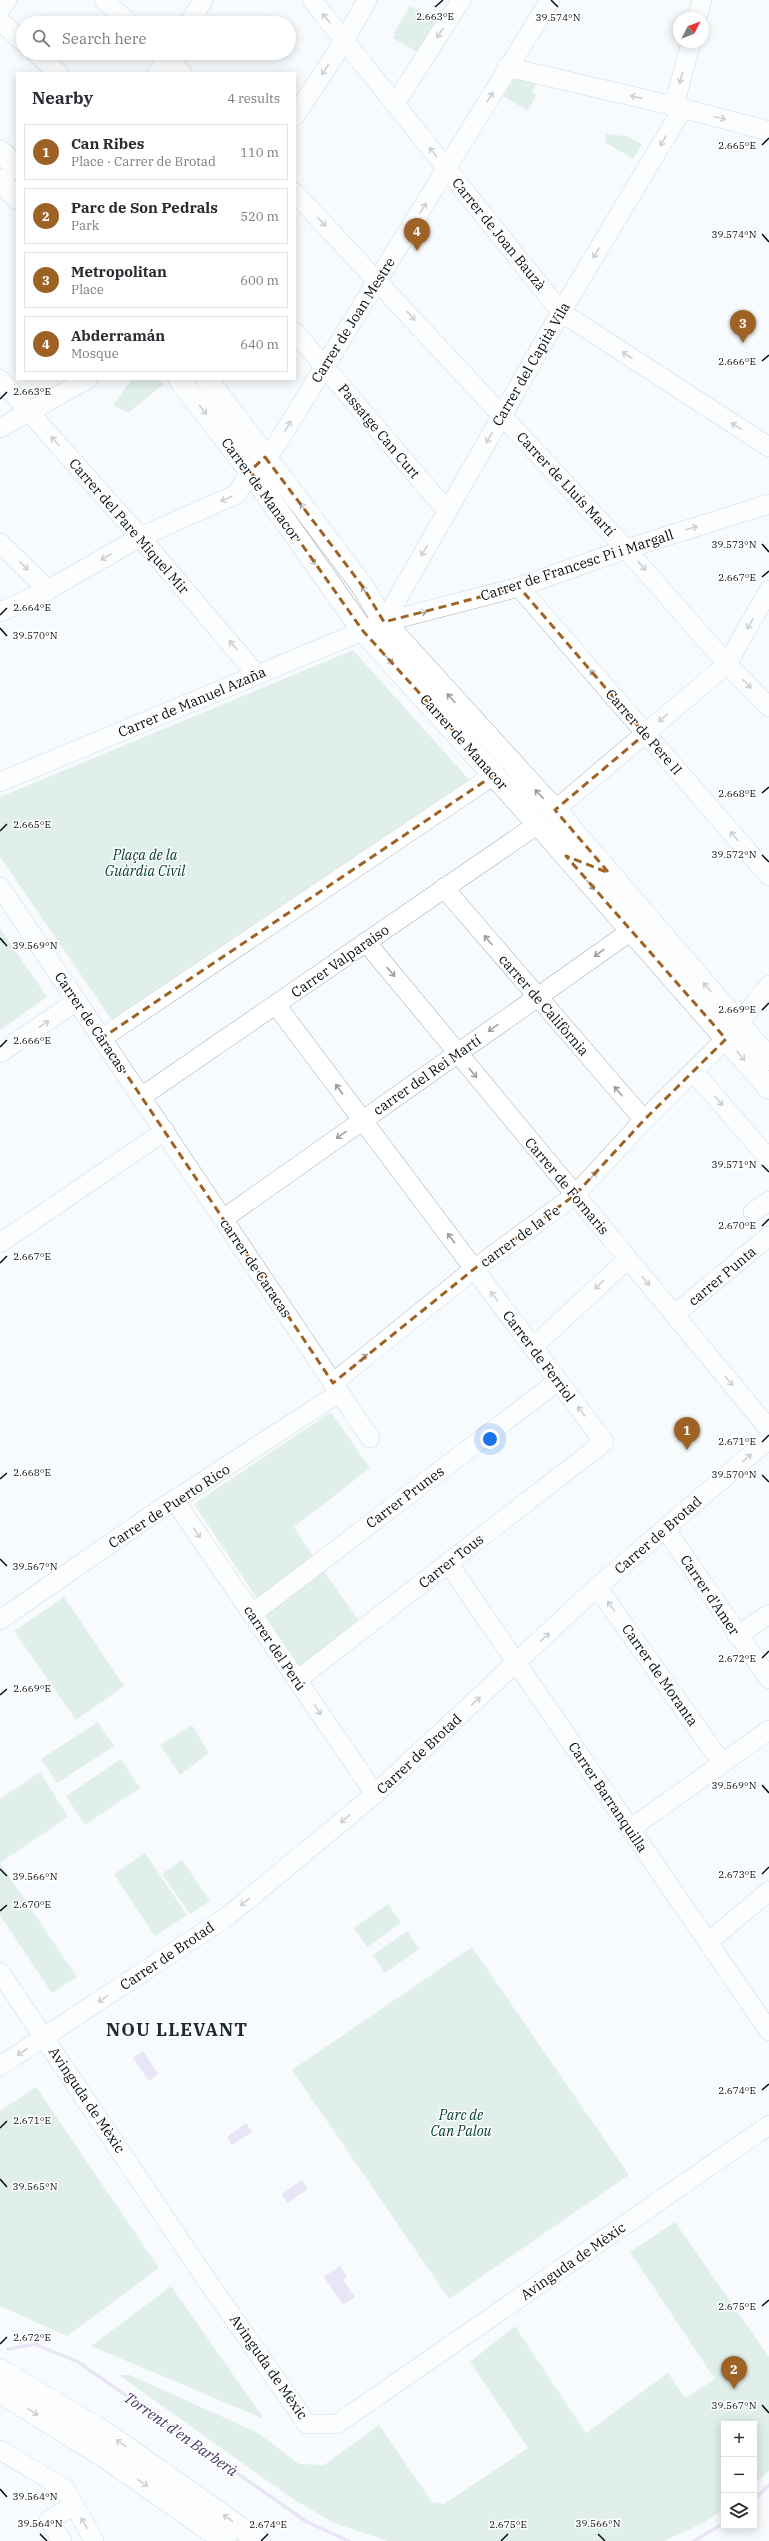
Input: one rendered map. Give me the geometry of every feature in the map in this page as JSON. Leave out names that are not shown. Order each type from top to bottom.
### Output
[{"type":"main road","points":[[0,151],[16,167]]},
{"type":"main road","points":[[0,180],[16,197]]},
{"type":"main road","name":"Carrer de Manacor","points":[[180,380],[257,464],[363,587],[384,622],[555,810],[609,873],[732,1032],[769,1088]]},
{"type":"main road","name":"Carrer de Manacor","points":[[208,380],[257,464],[363,631],[538,824],[631,931],[732,1032],[769,1059]]},
{"type":"main road","points":[[538,824],[562,838],[582,862],[609,873]]},
{"type":"main road","points":[[0,2370],[107,2434],[259,2541]]},
{"type":"main road","points":[[0,2392],[108,2459],[225,2541]]},
{"type":"street","points":[[0,10],[7,0]]},
{"type":"street","points":[[104,0],[121,16]]},
{"type":"street","points":[[193,16],[203,0]]},
{"type":"street","name":"Carrer de Joan Bauzà","points":[[312,0],[561,312],[769,447]]},
{"type":"street","points":[[296,114],[344,40],[367,0]]},
{"type":"street","points":[[395,104],[461,0]]},
{"type":"street","name":"Carrer de Joan Mestre","points":[[0,612],[48,590],[140,537],[237,494],[257,464],[275,447],[550,0]]},
{"type":"street","points":[[699,12],[702,0]]},
{"type":"street","points":[[0,21],[16,36]]},
{"type":"street","name":"Carrer del Capità Vila","points":[[384,622],[678,107],[690,48]]},
{"type":"street","points":[[44,60],[57,72]]},
{"type":"street","points":[[158,72],[164,60]]},
{"type":"street","points":[[172,60],[181,72]]},
{"type":"street","points":[[507,68],[678,107],[769,131]]},
{"type":"street","name":"Carrer de Lluís Martí","points":[[296,194],[378,280],[626,549],[727,664],[769,707]]},
{"type":"street","name":"Passatge Can Curt","points":[[296,333],[447,511]]},
{"type":"street","name":"Carrer del Pare Miquel Mir","points":[[0,379],[140,537],[257,675]]},
{"type":"street","points":[[0,428],[86,380]]},
{"type":"street","name":"Carrer de Francesc Pi i Margall","points":[[384,622],[519,587],[626,549],[769,504]]},
{"type":"street","points":[[0,543],[48,590]]},
{"type":"street","name":"Carrer de Pere II","points":[[519,587],[769,876]]},
{"type":"street","points":[[555,810],[727,664],[769,590]]},
{"type":"street","name":"Carrer de Manuel Azaña","points":[[0,782],[384,622]]},
{"type":"street","points":[[102,1038],[494,775]]},
{"type":"street","name":"Carrer Valparaiso","points":[[142,1097],[538,824]]},
{"type":"street","name":"Carrer de Caracas","points":[[0,887],[142,1097]]},
{"type":"street","name":"carrer de Califòrnia","points":[[444,888],[644,1120]]},
{"type":"street","name":"carrer del Rei Martí","points":[[223,1219],[631,931]]},
{"type":"street","name":"Carrer de Fornaris","points":[[366,942],[769,1430]]},
{"type":"street","name":"carrer de la Fe","points":[[336,1388],[474,1269],[575,1195],[644,1120],[694,1072],[732,1032],[769,985]]},
{"type":"street","points":[[0,1053],[77,1001]]},
{"type":"street","name":"Carrer de Ferriol","points":[[276,1005],[604,1442]]},
{"type":"street","points":[[694,1072],[769,1159]]},
{"type":"street","name":"carrer de Caracas","points":[[142,1097],[370,1438]]},
{"type":"street","points":[[0,1243],[165,1131]]},
{"type":"street","points":[[754,1212],[769,1200]]},
{"type":"street","name":"carrer Punta","points":[[674,1315],[765,1246]]},
{"type":"street","points":[[533,1347],[628,1259]]},
{"type":"street","name":"Carrer Prunes","points":[[252,1614],[558,1380]]},
{"type":"street","name":"Carrer de Puerto Rico","points":[[0,1620],[175,1501],[336,1388]]},
{"type":"street","name":"Carrer de Brotad","points":[[0,2066],[228,1916],[375,1794],[597,1587],[666,1530],[769,1439]]},
{"type":"street","name":"Carrer Tous","points":[[297,1680],[604,1442]]},
{"type":"street","name":"carrer del Perú","points":[[175,1501],[375,1794]]},
{"type":"street","name":"Carrer d'Amer","points":[[666,1530],[737,1636],[769,1679]]},
{"type":"street","name":"Carrer Barranquilla","points":[[448,1563],[708,1942],[766,2020]]},
{"type":"street","name":"Carrer de Moranta","points":[[597,1587],[722,1763]]},
{"type":"street","points":[[737,1636],[769,1614]]},
{"type":"street","points":[[630,1829],[769,1730]]},
{"type":"street","points":[[708,1942],[769,1891]]},
{"type":"street","name":"Avinguda de Mèxic","points":[[0,1972],[193,2260],[308,2424],[337,2424],[769,2125]]},
{"type":"street","points":[[0,2450],[65,2489],[73,2506],[94,2541]]},
{"type":"street","points":[[62,2541],[49,2520],[73,2506]]},
{"type":"highlighted area","points":[[265,457],[363,587],[384,622],[519,587],[645,734],[555,810],[609,873],[566,856],[726,1039],[644,1120],[575,1195],[474,1269],[333,1383],[102,1038],[494,775],[363,631],[250,471]]},
{"type":"green space","points":[[410,6],[437,22],[418,53],[393,38],[396,34],[394,33]]},
{"type":"green space","points":[[515,77],[537,82],[532,92],[536,95],[528,111],[503,96]]},
{"type":"green space","points":[[606,134],[622,136],[623,134],[642,144],[633,159],[605,142]]},
{"type":"green space","points":[[131,380],[161,380],[164,384],[128,413],[113,405]]},
{"type":"green space","name":"Plaça de la Guàrdia Civil","points":[[353,650],[473,784],[114,1023],[0,857],[0,797]]},
{"type":"green space","points":[[0,928],[47,997],[0,1030]]},
{"type":"green space","points":[[331,1412],[370,1468],[294,1527],[315,1560],[258,1600],[194,1504]]},
{"type":"green space","points":[[321,1568],[360,1622],[300,1667],[264,1613]]},
{"type":"green space","points":[[64,1597],[124,1686],[76,1720],[14,1631]]},
{"type":"green space","points":[[98,1722],[114,1746],[57,1783],[41,1759]]},
{"type":"green space","points":[[192,1725],[209,1753],[180,1775],[160,1745]]},
{"type":"green space","points":[[121,1759],[140,1788],[85,1825],[66,1796]]},
{"type":"green space","points":[[40,1772],[68,1817],[0,1863],[0,1799]]},
{"type":"green space","points":[[145,1853],[187,1915],[155,1936],[114,1874]]},
{"type":"green space","points":[[182,1860],[210,1901],[190,1914],[162,1874]]},
{"type":"green space","points":[[0,1863],[77,1977],[52,1993],[0,1915]]},
{"type":"green space","points":[[388,1904],[401,1923],[367,1947],[354,1928]]},
{"type":"green space","points":[[407,1931],[419,1949],[385,1973],[373,1955]]},
{"type":"green space","name":"Parc de Can Palou","points":[[472,1947],[629,2175],[449,2299],[292,2070]]},
{"type":"green space","points":[[36,2087],[159,2268],[67,2336],[0,2306],[0,2111]]},
{"type":"green space","points":[[675,2222],[769,2357],[769,2471],[757,2481],[757,2421],[721,2421],[721,2511],[703,2523],[664,2541],[388,2541],[334,2523],[293,2499],[119,2375],[130,2375],[258,2433],[299,2464],[324,2465],[379,2425],[432,2502],[444,2504],[528,2448],[470,2362],[515,2326],[586,2433],[668,2373],[685,2398],[715,2379],[630,2252]]},
{"type":"green space","points":[[171,2286],[264,2419],[91,2346]]},
{"type":"shaded area","points":[[143,2051],[158,2074],[149,2081],[133,2058]]},
{"type":"shaded area","points":[[246,2123],[252,2132],[232,2145],[227,2137]]},
{"type":"shaded area","points":[[302,2180],[308,2189],[287,2203],[282,2194]]},
{"type":"shaded area","points":[[340,2266],[347,2277],[343,2280],[355,2297],[343,2305],[324,2277]]},
{"type":"waterway","name":"Torrent d'en Barberà","points":[[8,2349],[35,2344],[78,2362],[307,2522],[349,2541]]},
{"type":"waterway","name":"Torrent d'en Barberà","points":[[757,2497],[769,2485]]},
{"type":"waterway","name":"Torrent d'en Barberà","points":[[694,2541],[721,2525]]},
{"type":"place","name":"Abderramán","points":[[417,251]]},
{"type":"place","name":"Metropolitan","points":[[743,343]]},
{"type":"place","name":"Can Ribes","points":[[687,1450]]},
{"type":"place","name":"Parc de Son Pedrals","points":[[734,2389]]},
{"type":"district","name":"NOU LLEVANT","points":[[177,2029]]}]
